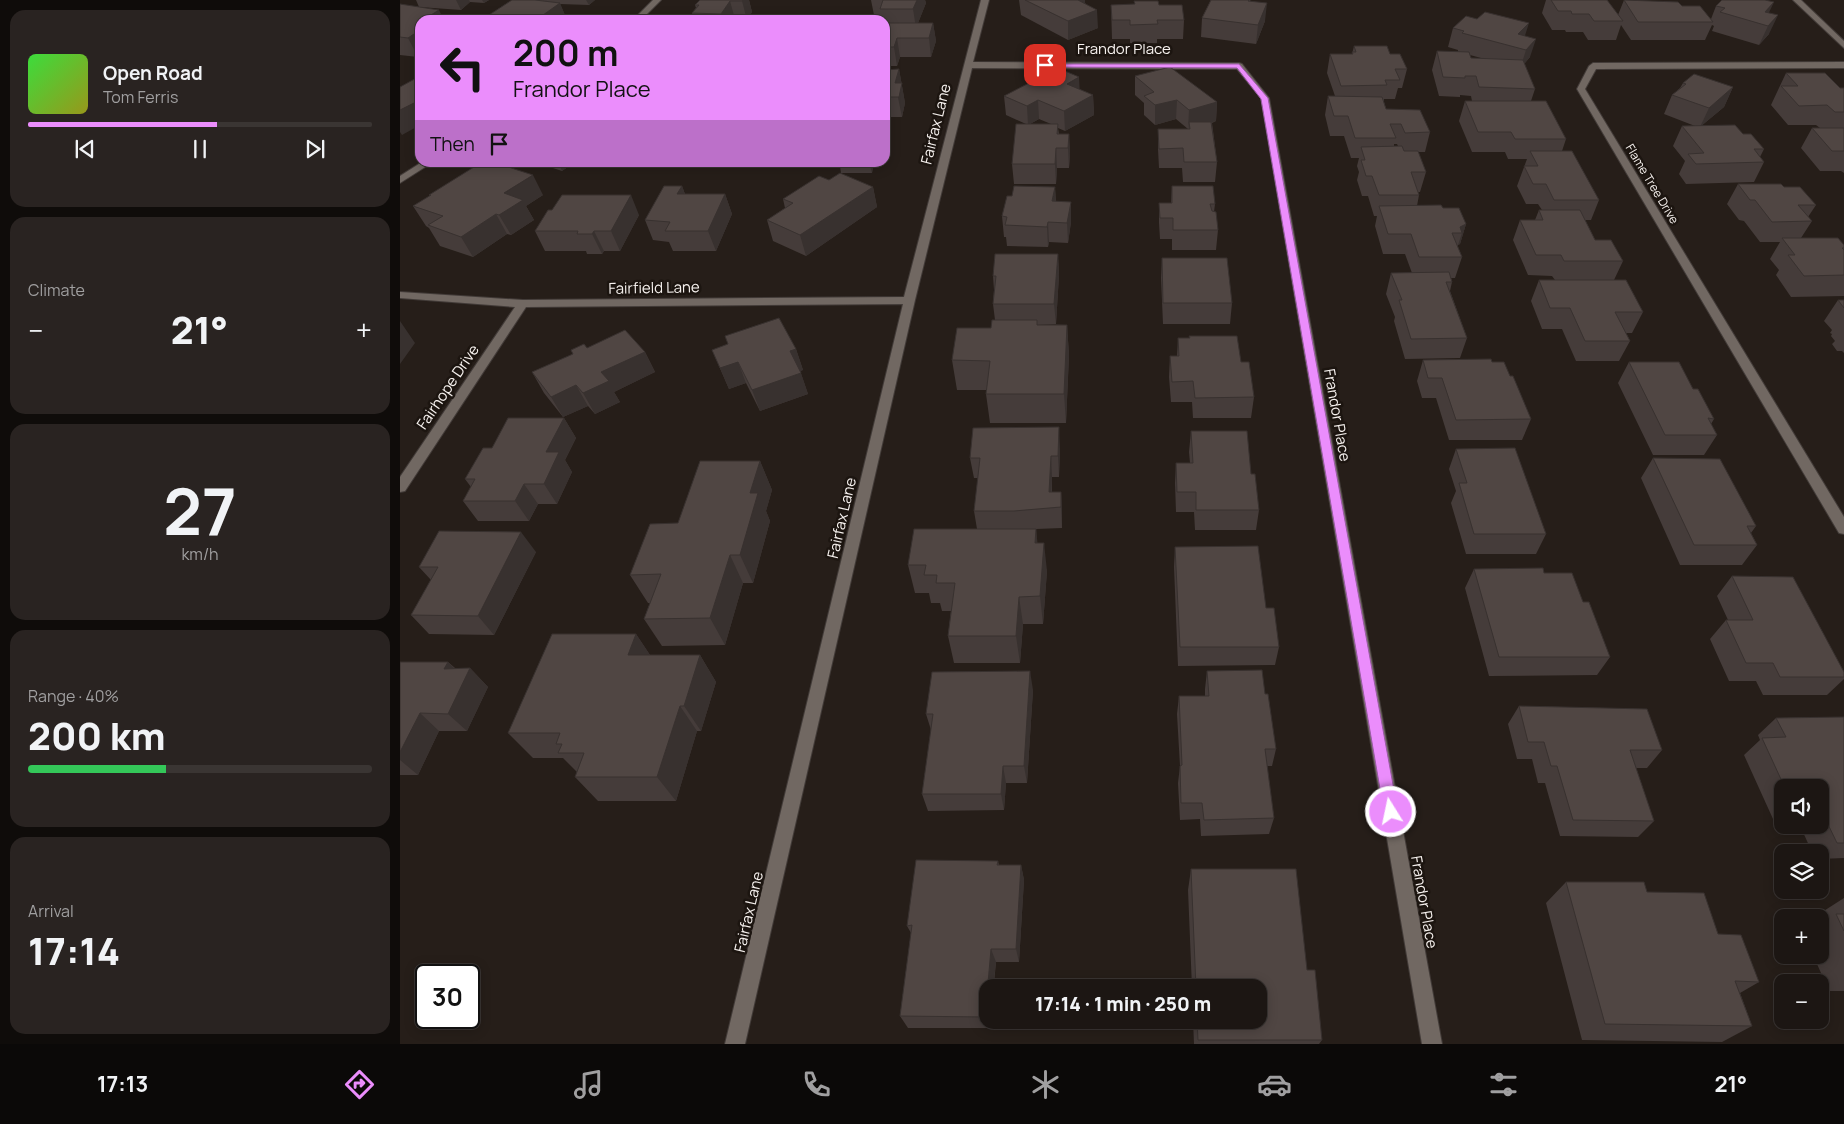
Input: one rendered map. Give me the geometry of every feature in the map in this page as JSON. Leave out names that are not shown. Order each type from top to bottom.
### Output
[{"type":"street","points":[[642,15],[657,0]]},
{"type":"street","name":"Fairfax Lane","points":[[735,1044],[909,300],[984,0]]},
{"type":"street","points":[[1797,0],[1844,46]]},
{"type":"street","name":"Frandor Place","points":[[968,64],[1239,66],[1265,98],[1432,1044]]},
{"type":"street","name":"Flame Tree Drive","points":[[1844,65],[1593,66],[1581,89],[1844,529]]},
{"type":"street","points":[[400,180],[421,167]]},
{"type":"street","name":"Fairfield Lane","points":[[400,295],[522,304],[909,300]]},
{"type":"street","name":"Fairhope Drive","points":[[400,487],[522,304]]},
{"type":"building","points":[[512,0],[560,3],[543,15],[489,15]]},
{"type":"building","points":[[700,0],[743,0],[730,1],[721,14],[692,13],[699,5],[695,5]]},
{"type":"building","points":[[883,0],[917,0],[913,9],[880,9]]},
{"type":"building","points":[[1025,0],[1078,0],[1097,10],[1068,21]]},
{"type":"building","points":[[1211,0],[1249,0],[1267,3],[1258,25],[1202,18]]},
{"type":"building","points":[[1551,0],[1607,0],[1623,21],[1594,21],[1589,14],[1572,14],[1571,11],[1558,11]]},
{"type":"building","points":[[1624,0],[1678,2],[1682,6],[1700,6],[1713,22],[1638,22]]},
{"type":"building","points":[[1722,0],[1765,0],[1774,2],[1765,12],[1778,15],[1768,26],[1720,12],[1725,8],[1716,6]]},
{"type":"building","points":[[1134,1],[1158,1],[1159,5],[1182,5],[1184,20],[1157,20],[1158,24],[1130,25],[1130,20],[1112,20],[1111,5],[1135,4]]},
{"type":"building","points":[[400,4],[439,10],[431,15],[415,15],[415,33],[408,38],[400,37]]},
{"type":"building","points":[[1485,12],[1529,23],[1518,34],[1536,39],[1526,50],[1462,33],[1464,31],[1453,28],[1466,16],[1477,19]]},
{"type":"building","points":[[890,23],[933,23],[929,38],[897,38],[894,47],[890,47]]},
{"type":"building","points":[[1354,46],[1387,46],[1390,54],[1400,54],[1407,69],[1395,69],[1400,80],[1385,80],[1387,85],[1341,86],[1330,54],[1353,54],[1352,52],[1356,52]]},
{"type":"building","points":[[1437,51],[1469,52],[1471,58],[1523,60],[1535,89],[1479,87],[1476,76],[1465,76],[1465,78],[1443,77]]},
{"type":"building","points":[[1170,67],[1217,102],[1189,110],[1177,100],[1155,105],[1144,96],[1154,92],[1135,76]]},
{"type":"building","points":[[1058,68],[1079,77],[1067,84],[1093,95],[1064,111],[1038,100],[1027,106],[1004,96]]},
{"type":"building","points":[[899,69],[895,83],[902,83],[899,97],[890,97],[890,70]]},
{"type":"building","points":[[1786,73],[1825,73],[1840,88],[1844,88],[1844,112],[1835,112],[1827,105],[1799,106],[1781,86],[1798,86]]},
{"type":"building","points":[[1694,74],[1733,87],[1709,108],[1672,95],[1686,84],[1683,83]]},
{"type":"building","points":[[415,79],[415,102],[400,110],[400,87]]},
{"type":"building","points":[[1328,96],[1382,97],[1386,109],[1420,110],[1430,132],[1405,133],[1401,124],[1390,124],[1396,138],[1355,138],[1348,116],[1334,116]]},
{"type":"building","points":[[1465,101],[1546,101],[1566,139],[1515,139],[1511,132],[1478,132]]},
{"type":"building","points":[[1189,122],[1211,122],[1217,162],[1184,162],[1183,148],[1159,149],[1158,129],[1190,129]]},
{"type":"building","points":[[1016,124],[1058,124],[1057,134],[1069,134],[1068,148],[1056,148],[1055,164],[1012,164]]},
{"type":"building","points":[[1735,125],[1743,134],[1751,134],[1764,149],[1754,149],[1764,162],[1696,164],[1688,154],[1704,153],[1682,126]]},
{"type":"building","points":[[1812,128],[1844,128],[1844,151],[1832,151]]},
{"type":"building","points":[[1402,146],[1404,151],[1418,151],[1426,172],[1411,172],[1419,195],[1379,195],[1372,176],[1366,176],[1361,160],[1365,160],[1361,147]]},
{"type":"building","points":[[1530,151],[1572,151],[1599,200],[1554,200],[1546,184],[1533,184],[1524,166],[1538,166]]},
{"type":"building","points":[[474,167],[508,167],[533,175],[504,193],[523,200],[499,215],[496,214],[461,237],[428,225],[443,216],[413,206],[431,195],[429,195]]},
{"type":"building","points":[[840,173],[873,187],[800,235],[767,220],[793,203],[783,199],[819,176],[829,180]]},
{"type":"building","points":[[1738,184],[1781,184],[1784,187],[1800,187],[1816,205],[1798,205],[1812,221],[1772,222],[1755,200],[1750,200]]},
{"type":"building","points":[[664,186],[682,186],[677,194],[725,194],[708,231],[665,231],[670,222],[645,220]]},
{"type":"building","points":[[1014,186],[1055,187],[1052,201],[1071,202],[1067,223],[1048,222],[1047,227],[1005,225],[1007,217],[1002,216],[1007,196],[1012,196]]},
{"type":"building","points":[[1172,186],[1213,186],[1215,204],[1210,204],[1212,211],[1216,212],[1218,230],[1173,230],[1173,218],[1160,218],[1159,203],[1172,203]]},
{"type":"building","points":[[562,195],[631,195],[611,231],[577,234],[578,231],[535,231],[548,210],[552,210]]},
{"type":"building","points":[[1441,205],[1443,208],[1459,208],[1466,224],[1460,227],[1462,233],[1452,233],[1462,257],[1419,257],[1411,234],[1388,234],[1379,206]]},
{"type":"building","points":[[1539,210],[1580,210],[1595,240],[1611,240],[1623,261],[1564,261],[1561,255],[1536,255],[1520,220],[1543,220]]},
{"type":"building","points":[[1782,238],[1838,238],[1844,245],[1844,248],[1842,248],[1844,250],[1844,275],[1804,276],[1788,255],[1795,255]]},
{"type":"building","points":[[995,254],[1058,254],[1054,304],[993,304],[996,276],[993,276]]},
{"type":"building","points":[[1162,258],[1227,258],[1232,303],[1163,303]]},
{"type":"building","points":[[1449,272],[1452,282],[1446,282],[1467,338],[1411,339],[1399,300],[1402,300],[1391,273]]},
{"type":"building","points":[[1539,280],[1626,280],[1643,312],[1615,312],[1630,341],[1585,341],[1570,308],[1550,308]]},
{"type":"building","points":[[1838,300],[1844,300],[1844,308]]},
{"type":"building","points":[[779,318],[796,349],[790,351],[801,373],[752,390],[738,362],[720,368],[712,350],[728,344],[725,336]]},
{"type":"building","points":[[992,320],[1037,320],[1037,325],[1067,325],[1064,394],[986,394],[990,361],[952,360],[957,328],[991,328]]},
{"type":"building","points":[[625,330],[645,352],[601,372],[609,381],[583,393],[576,385],[551,397],[532,372],[573,354],[571,350],[584,344],[587,348]]},
{"type":"building","points":[[1189,336],[1237,336],[1241,362],[1249,362],[1254,397],[1195,398],[1193,381],[1172,382],[1170,356],[1179,356],[1178,338],[1190,338]]},
{"type":"building","points":[[1491,359],[1492,362],[1504,362],[1510,376],[1513,376],[1531,419],[1456,420],[1442,378],[1428,378],[1423,360]]},
{"type":"building","points":[[1629,362],[1679,362],[1693,389],[1698,389],[1714,419],[1708,418],[1717,435],[1665,435]]},
{"type":"building","points":[[508,418],[564,418],[546,452],[559,452],[544,484],[524,484],[515,501],[463,501],[475,479],[465,479],[483,448],[492,448]]},
{"type":"building","points":[[1059,427],[1058,456],[1051,456],[1049,492],[1061,492],[1061,507],[1014,511],[974,511],[980,458],[970,458],[973,428]]},
{"type":"building","points":[[1191,431],[1247,431],[1251,474],[1255,474],[1259,510],[1196,510],[1196,492],[1177,492],[1176,463],[1193,463]]},
{"type":"building","points":[[1515,448],[1546,534],[1474,534],[1459,483],[1467,483],[1456,449]]},
{"type":"building","points":[[1653,458],[1720,459],[1756,526],[1747,526],[1757,545],[1694,545]]},
{"type":"building","points":[[700,461],[760,461],[750,493],[758,493],[740,555],[730,555],[710,618],[644,619],[661,574],[630,575],[650,524],[678,523]]},
{"type":"building","points":[[914,529],[1036,529],[1035,543],[1044,543],[1040,596],[1019,597],[1016,636],[948,636],[955,583],[936,583],[937,575],[924,575],[926,565],[908,565]]},
{"type":"building","points":[[439,531],[521,532],[478,616],[411,615],[438,567],[419,567]]},
{"type":"building","points":[[1258,546],[1266,608],[1274,608],[1279,647],[1180,647],[1175,547]]},
{"type":"building","points":[[1543,568],[1544,573],[1572,573],[1583,602],[1589,602],[1610,657],[1499,657],[1474,569]]},
{"type":"building","points":[[1732,576],[1793,577],[1844,672],[1844,677],[1780,677],[1773,663],[1746,663],[1726,620],[1753,620]]},
{"type":"building","points":[[552,634],[636,634],[628,655],[700,655],[684,706],[680,706],[657,777],[575,777],[584,753],[558,753],[562,744],[556,744],[560,733],[508,733]]},
{"type":"building","points":[[400,662],[448,662],[444,669],[470,668],[448,714],[420,713],[400,752]]},
{"type":"building","points":[[1262,670],[1265,694],[1268,694],[1276,749],[1265,749],[1274,818],[1204,820],[1202,803],[1181,803],[1180,766],[1182,765],[1179,696],[1209,696],[1207,671]]},
{"type":"building","points":[[1030,671],[1024,766],[1003,766],[1001,794],[922,794],[933,714],[926,714],[932,672]]},
{"type":"building","points":[[1519,706],[1647,709],[1662,750],[1630,750],[1654,821],[1573,820],[1557,766],[1551,766],[1544,742],[1528,742]]},
{"type":"building","points":[[1844,717],[1844,843],[1837,843],[1829,826],[1829,779],[1781,779],[1762,738],[1786,737],[1776,718]]},
{"type":"building","points":[[916,860],[998,861],[997,865],[1021,865],[1016,949],[991,949],[988,979],[979,979],[979,1017],[900,1016],[912,925],[907,926]]},
{"type":"building","points":[[1191,869],[1296,869],[1307,970],[1315,970],[1322,1040],[1198,1040],[1197,1029],[1267,1029],[1267,979],[1196,979]]},
{"type":"building","points":[[1566,882],[1644,882],[1647,892],[1704,893],[1718,934],[1741,935],[1759,982],[1735,981],[1752,1026],[1605,1024]]},
{"type":"building","points":[[1836,914],[1844,914],[1844,931]]},
{"type":"route","points":[[1045,65],[1239,66],[1265,98],[1391,812]]}]
